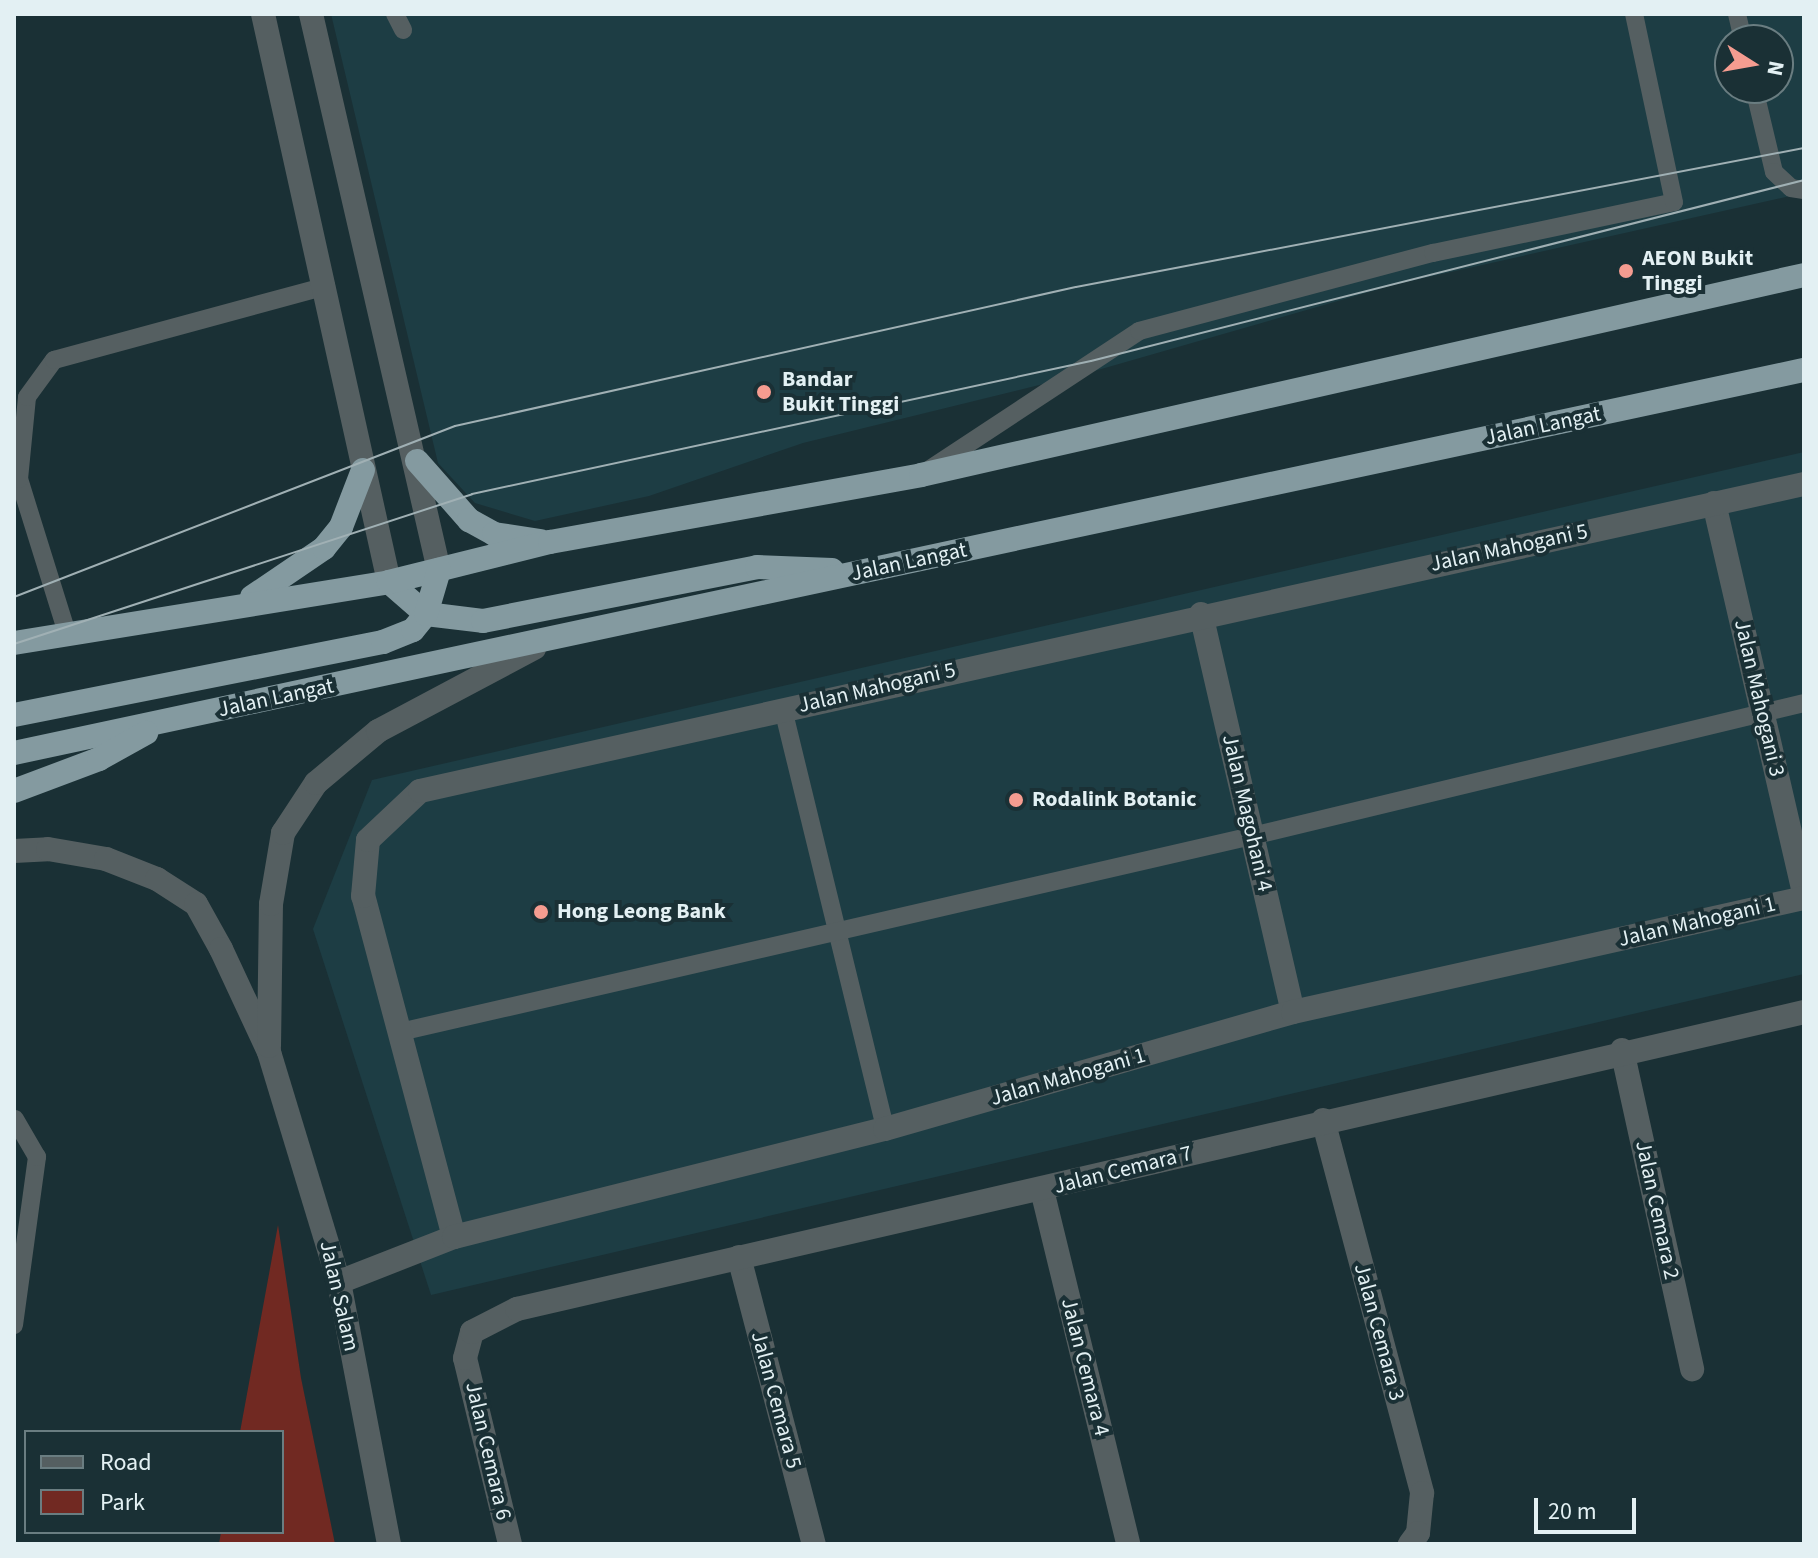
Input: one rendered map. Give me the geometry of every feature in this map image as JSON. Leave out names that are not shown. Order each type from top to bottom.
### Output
[{"type":"highway","points":[[14,643],[243,603],[389,582],[550,542],[921,475],[1804,275]]},
{"type":"highway","name":"Jalan Langat","points":[[14,753],[1804,370]]},
{"type":"highway","points":[[417,461],[444,498],[469,520],[494,534],[550,542]]},
{"type":"highway","points":[[243,603],[324,548],[341,527],[363,470]]},
{"type":"highway","points":[[389,582],[426,614],[483,621],[757,567],[867,571]]},
{"type":"highway","points":[[14,715],[383,642],[413,630],[426,614],[439,570]]},
{"type":"highway","points":[[14,791],[99,759],[169,720]]},
{"type":"street","points":[[263,14],[326,286],[389,582]]},
{"type":"street","points":[[311,14],[417,461],[439,570]]},
{"type":"street","name":"Jalan Mahogani 5","points":[[454,1237],[363,896],[368,840],[395,810],[420,791],[1201,614],[1804,484]]},
{"type":"street","name":"Jalan Mahogani 3","points":[[1714,503],[1804,895]]},
{"type":"street","name":"Jalan Magohani 4","points":[[1201,614],[1293,1012]]},
{"type":"street","points":[[269,1052],[271,904],[283,833],[316,783],[378,731],[509,657],[572,634]]},
{"type":"street","points":[[14,851],[48,849],[106,859],[157,879],[196,904],[269,1052]]},
{"type":"street","name":"Jalan Mahogani 1","points":[[339,1282],[454,1237],[885,1129],[1293,1012],[1804,895]]},
{"type":"street","name":"Jalan Cemara 7","points":[[465,1358],[472,1332],[517,1309],[1042,1190],[1622,1050],[1804,1012]]},
{"type":"street","name":"Jalan Cemara 2","points":[[1622,1050],[1692,1369]]},
{"type":"street","name":"Jalan Salam","points":[[269,1052],[339,1282],[389,1544]]},
{"type":"street","name":"Jalan Cemara 3","points":[[1323,1120],[1422,1493],[1418,1533],[1410,1544]]},
{"type":"street","name":"Jalan Cemara 4","points":[[1042,1190],[1128,1544]]},
{"type":"street","name":"Jalan Cemara 5","points":[[739,1257],[814,1544]]},
{"type":"street","name":"Jalan Cemara 6","points":[[465,1358],[510,1544]]},
{"type":"lane","points":[[921,475],[1139,331],[1433,253],[1674,202],[1634,14]]},
{"type":"lane","points":[[1758,104],[1774,172],[1791,188],[1804,190]]},
{"type":"lane","points":[[67,633],[19,479],[27,397],[54,360],[326,286]]},
{"type":"lane","points":[[400,1032],[1252,836],[1804,703]]},
{"type":"lane","points":[[783,709],[885,1129]]},
{"type":"lane","points":[[14,1117],[37,1157],[14,1325]]},
{"type":"shaded area","points":[[331,14],[1804,14],[1804,193],[1397,284],[1084,374],[803,443],[649,496],[535,521],[475,503],[438,463]]},
{"type":"shaded area","points":[[1804,452],[1804,974],[431,1295],[313,929],[372,780]]},
{"type":"green space","points":[[278,1225],[301,1378],[335,1544],[219,1544],[221,1534],[284,1534],[284,1430],[240,1430]]},
{"type":"tram line","points":[[14,597],[455,426],[1076,287],[1804,148]]},
{"type":"tram line","points":[[14,644],[472,494],[1091,361],[1804,180]]},
{"type":"place","name":"AEON Bukit Tinggi","points":[[1626,271]]},
{"type":"place","name":"Bandar Bukit Tinggi","points":[[764,392]]},
{"type":"place","name":"Rodalink Botanic","points":[[1016,800]]},
{"type":"place","name":"Hong Leong Bank","points":[[541,912]]}]
